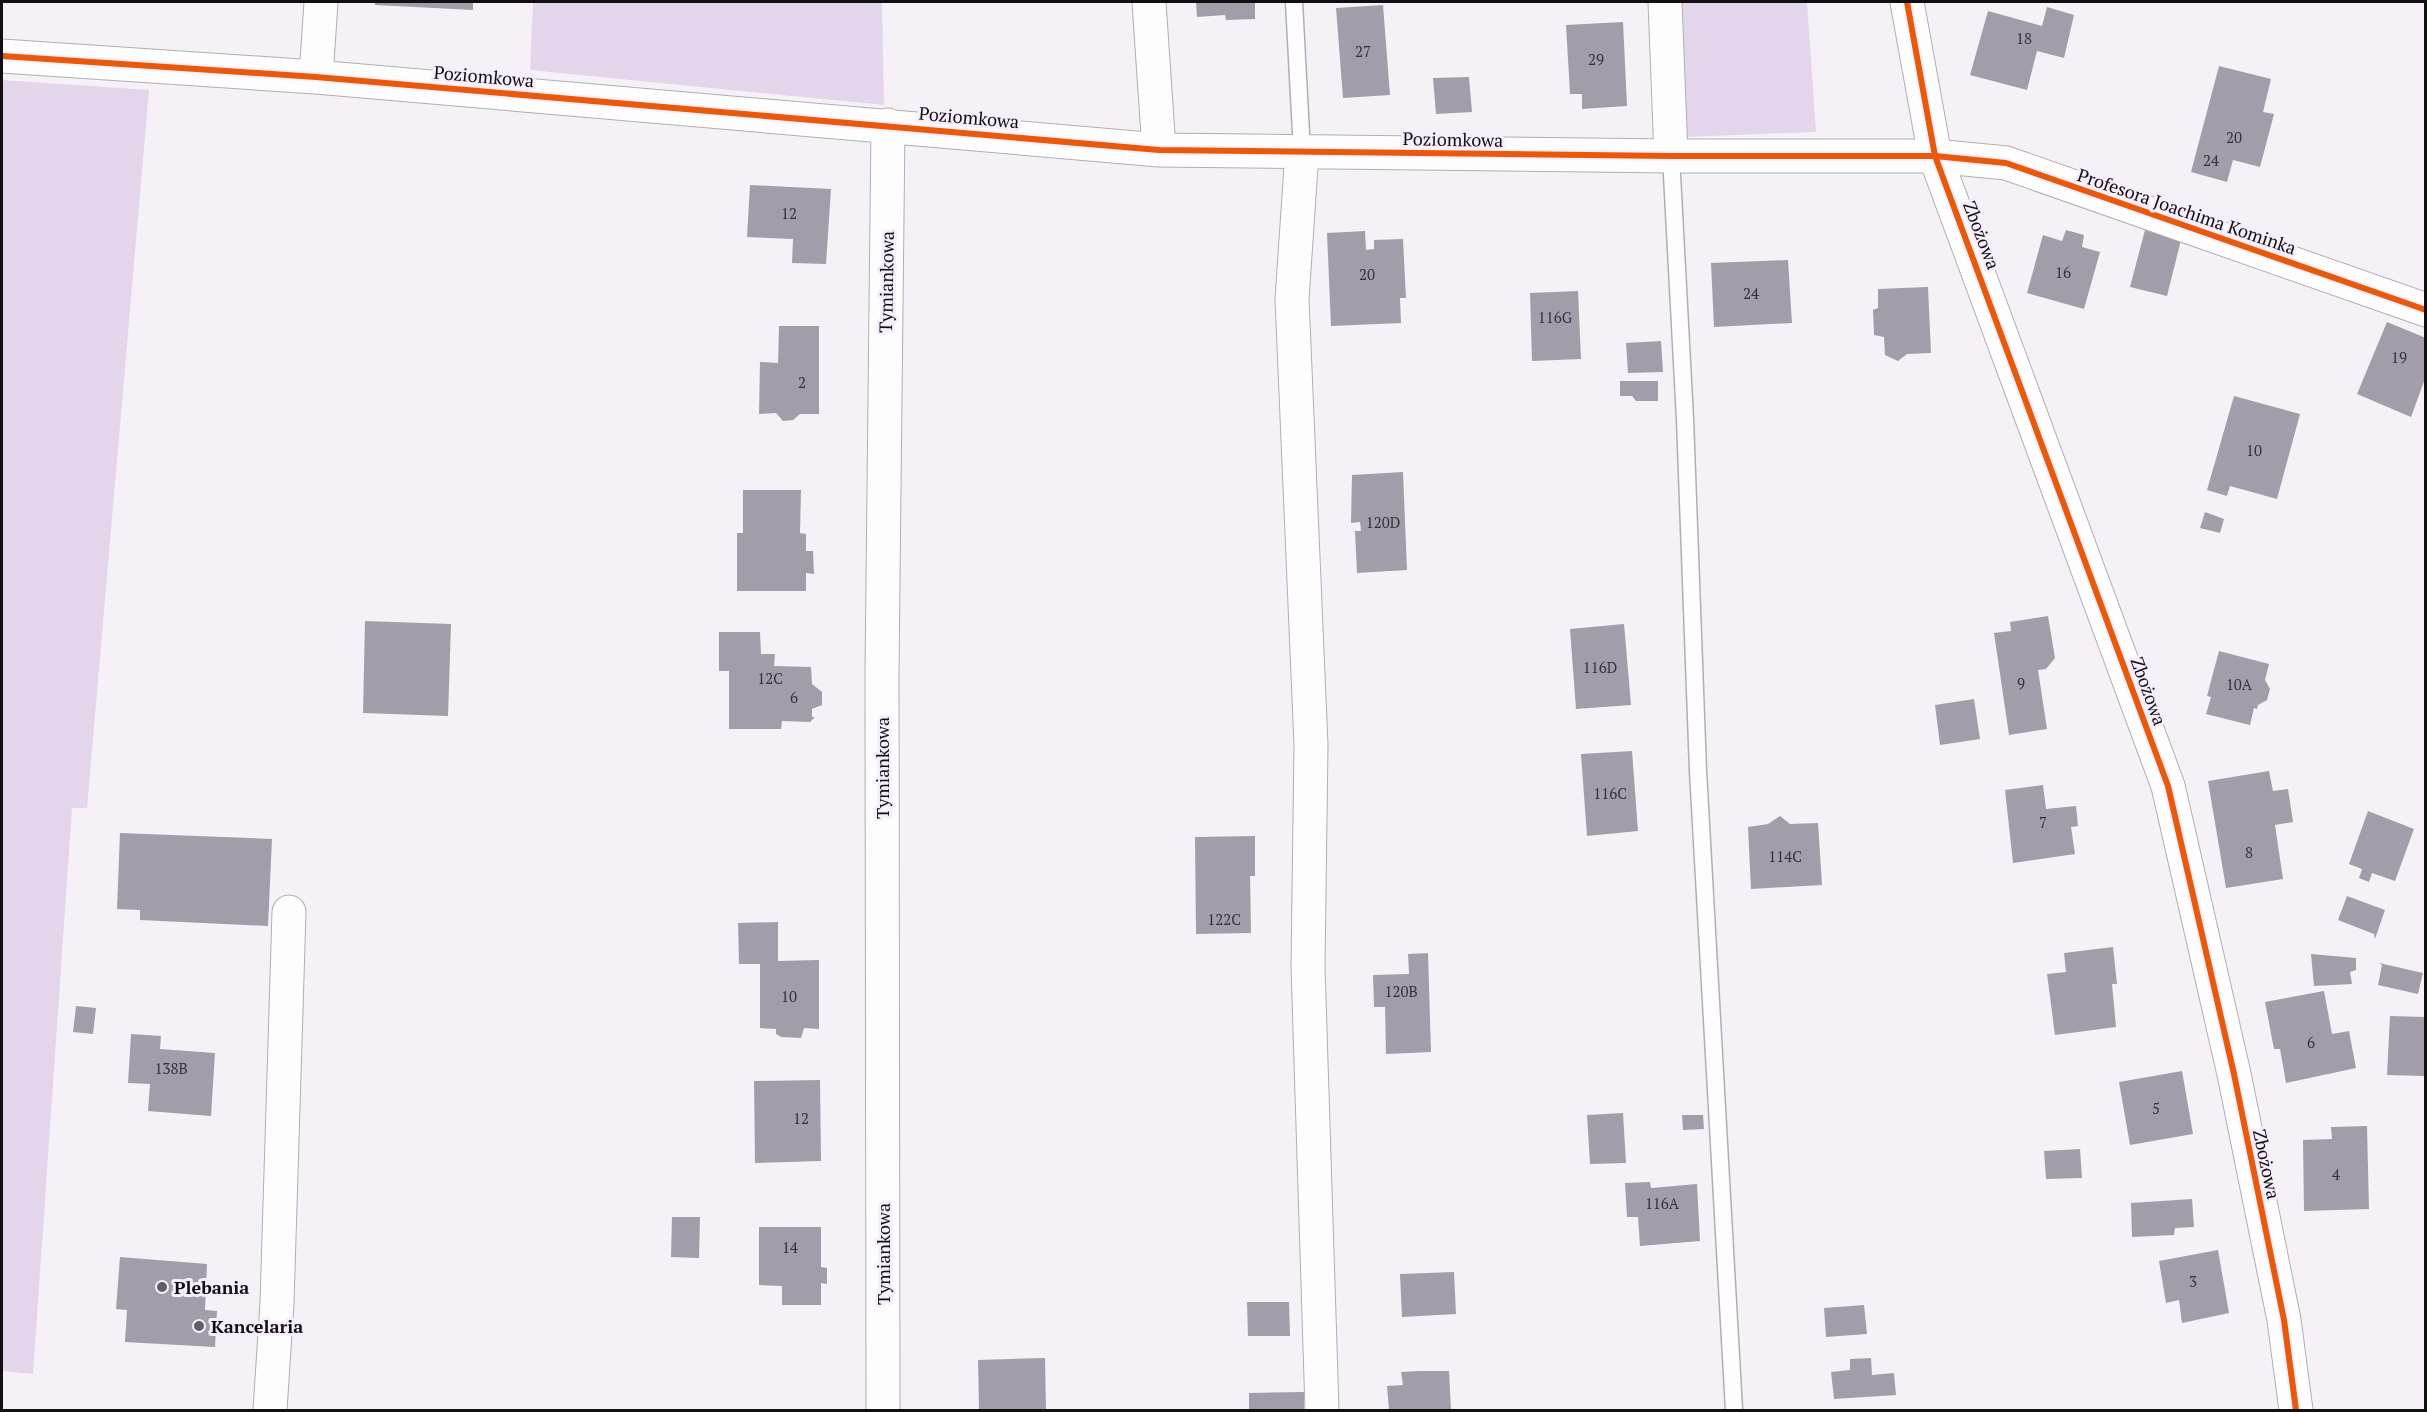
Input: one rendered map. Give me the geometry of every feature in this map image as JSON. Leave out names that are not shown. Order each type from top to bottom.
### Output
[{"type":"street","points":[[316,77],[321,2]]},
{"type":"street","points":[[1149,2],[1159,150]]},
{"type":"street","points":[[1665,2],[1671,156]]},
{"type":"street","name":"Zbożowa","points":[[1907,2],[1935,156],[2168,786],[2236,1086],[2284,1320],[2296,1410]]},
{"type":"street","name":"Poziomkowa","points":[[2,56],[316,77],[1159,150],[1671,156],[1935,156]]},
{"type":"street","name":"Tymiankowa","points":[[883,1410],[882,661],[888,125]]},
{"type":"street","points":[[1302,152],[1292,299],[1311,746],[1308,967],[1322,1410]]},
{"type":"street","name":"Profesora Joachima Kominka","points":[[1935,156],[2006,163],[2426,310]]},
{"type":"street","points":[[270,1410],[278,1303],[289,912]]},
{"type":"lane","points":[[1294,2],[1302,152]]},
{"type":"lane","points":[[1671,156],[1685,419],[1698,771],[1734,1410]]},
{"type":"shaded area","points":[[533,2],[882,2],[884,105],[530,70]]},
{"type":"shaded area","points":[[1680,2],[1807,2],[1816,132],[1684,137]]},
{"type":"shaded area","points":[[2,80],[149,90],[87,808],[72,808],[33,1374],[2,1371]]},
{"type":"building","points":[[375,2],[473,2],[473,10],[375,5]]},
{"type":"building","points":[[1196,2],[1255,2],[1255,19],[1226,20],[1225,15],[1197,17]]},
{"type":"building","points":[[1383,5],[1390,95],[1343,98],[1336,8]]},
{"type":"building","points":[[2047,7],[2074,15],[2064,58],[2037,51],[2027,90],[1970,75],[1988,11],[2042,26]]},
{"type":"building","points":[[1623,22],[1627,106],[1582,109],[1582,94],[1570,94],[1566,25]]},
{"type":"building","points":[[2219,66],[2271,79],[2263,112],[2274,114],[2260,167],[2233,160],[2227,182],[2191,172]]},
{"type":"building","points":[[1469,77],[1472,112],[1436,114],[1433,78]]},
{"type":"building","points":[[750,185],[831,189],[826,264],[792,263],[793,239],[747,237]]},
{"type":"building","points":[[2066,230],[2084,235],[2082,247],[2100,252],[2084,309],[2027,293],[2043,235],[2062,241]]},
{"type":"building","points":[[2145,230],[2181,240],[2167,296],[2130,287]]},
{"type":"building","points":[[1365,231],[1366,250],[1374,249],[1374,240],[1403,239],[1406,298],[1400,298],[1401,323],[1331,326],[1327,233]]},
{"type":"building","points":[[1788,260],[1792,323],[1714,327],[1711,263]]},
{"type":"building","points":[[1928,287],[1931,353],[1907,354],[1898,361],[1885,355],[1884,337],[1874,335],[1873,310],[1878,308],[1878,289]]},
{"type":"building","points":[[1578,291],[1581,359],[1532,361],[1530,293]]},
{"type":"building","points":[[2387,322],[2426,338],[2426,376],[2411,417],[2357,394]]},
{"type":"building","points":[[779,326],[819,326],[819,414],[800,414],[793,420],[783,421],[776,413],[759,414],[760,362],[778,363]]},
{"type":"building","points":[[1661,341],[1663,372],[1628,373],[1626,343]]},
{"type":"building","points":[[1620,381],[1658,381],[1658,401],[1636,401],[1632,396],[1620,396]]},
{"type":"building","points":[[2234,396],[2300,414],[2277,499],[2230,486],[2227,496],[2207,490]]},
{"type":"building","points":[[1403,472],[1407,570],[1357,573],[1355,531],[1361,531],[1360,522],[1351,523],[1352,475]]},
{"type":"building","points":[[743,490],[801,490],[800,533],[806,534],[806,551],[813,551],[814,574],[806,573],[806,591],[737,591],[737,533],[743,533]]},
{"type":"building","points":[[2205,512],[2224,519],[2220,533],[2200,528]]},
{"type":"building","points":[[2048,616],[2055,658],[2046,669],[2038,670],[2047,729],[2009,735],[1994,633],[2011,631],[2010,622]]},
{"type":"building","points":[[365,621],[451,624],[448,716],[363,713]]},
{"type":"building","points":[[1624,624],[1631,705],[1576,709],[1570,629]]},
{"type":"building","points":[[719,632],[760,632],[761,654],[775,654],[774,666],[811,667],[812,684],[822,692],[822,705],[812,709],[812,717],[815,717],[810,722],[782,721],[781,729],[729,729],[729,671],[719,671]]},
{"type":"building","points":[[2219,651],[2269,664],[2265,680],[2270,689],[2267,700],[2258,705],[2257,709],[2254,708],[2250,725],[2206,714],[2211,697],[2207,696]]},
{"type":"building","points":[[1974,699],[1980,739],[1940,745],[1935,705]]},
{"type":"building","points":[[1632,751],[1638,831],[1587,836],[1581,754]]},
{"type":"building","points":[[2269,771],[2273,791],[2288,789],[2293,822],[2275,825],[2283,879],[2226,888],[2208,781]]},
{"type":"building","points":[[2043,785],[2046,809],[2076,806],[2078,826],[2071,827],[2075,854],[2013,863],[2005,790]]},
{"type":"building","points":[[2368,811],[2414,829],[2395,881],[2372,873],[2369,882],[2359,878],[2362,869],[2349,864]]},
{"type":"building","points":[[1780,816],[1790,824],[1818,823],[1822,885],[1751,889],[1748,827],[1768,824]]},
{"type":"building","points":[[120,833],[272,839],[268,926],[140,920],[140,910],[117,909]]},
{"type":"building","points":[[1255,836],[1255,876],[1250,876],[1251,933],[1196,934],[1195,837]]},
{"type":"building","points":[[2347,896],[2385,910],[2375,939],[2374,934],[2338,920]]},
{"type":"building","points":[[778,922],[778,961],[819,960],[819,1029],[804,1028],[801,1038],[781,1037],[776,1034],[776,1029],[760,1028],[760,964],[739,964],[738,923]]},
{"type":"building","points":[[2113,947],[2117,984],[2112,984],[2116,1027],[2055,1035],[2047,974],[2066,972],[2064,953]]},
{"type":"building","points":[[1428,953],[1431,1052],[1386,1054],[1385,1007],[1374,1007],[1373,975],[1409,974],[1408,954]]},
{"type":"building","points":[[2311,954],[2356,958],[2356,970],[2350,972],[2352,984],[2314,986]]},
{"type":"building","points":[[2379,963],[2423,973],[2418,994],[2378,985],[2382,965]]},
{"type":"building","points":[[2324,991],[2332,1034],[2349,1031],[2356,1068],[2286,1083],[2280,1049],[2274,1049],[2265,1002]]},
{"type":"building","points":[[76,1006],[96,1008],[93,1034],[73,1032]]},
{"type":"building","points":[[2390,1016],[2426,1017],[2426,1076],[2387,1075]]},
{"type":"building","points":[[131,1034],[161,1036],[160,1049],[215,1053],[211,1116],[148,1111],[150,1084],[128,1083]]},
{"type":"building","points":[[2182,1071],[2193,1134],[2130,1145],[2119,1082]]},
{"type":"building","points":[[820,1080],[821,1161],[755,1163],[754,1081]]},
{"type":"building","points":[[1623,1113],[1626,1163],[1590,1164],[1587,1115]]},
{"type":"building","points":[[1682,1115],[1703,1115],[1704,1129],[1683,1130]]},
{"type":"building","points":[[2367,1126],[2369,1209],[2304,1211],[2303,1140],[2332,1139],[2331,1127]]},
{"type":"building","points":[[2080,1149],[2082,1178],[2046,1179],[2044,1151]]},
{"type":"building","points":[[1650,1182],[1651,1188],[1697,1184],[1700,1241],[1640,1246],[1638,1217],[1627,1217],[1625,1183]]},
{"type":"building","points":[[2192,1199],[2194,1227],[2175,1228],[2174,1235],[2132,1237],[2131,1203]]},
{"type":"building","points":[[672,1217],[700,1217],[699,1258],[671,1257]]},
{"type":"building","points":[[759,1227],[821,1227],[821,1267],[827,1268],[827,1284],[821,1283],[821,1305],[782,1305],[782,1286],[759,1285]]},
{"type":"building","points":[[2218,1250],[2229,1313],[2182,1323],[2179,1300],[2166,1303],[2159,1261]]},
{"type":"building","name":"Plebania","points":[[120,1257],[207,1264],[205,1310],[217,1311],[215,1347],[125,1342],[127,1310],[116,1309]]},
{"type":"building","points":[[1454,1272],[1456,1314],[1402,1317],[1400,1274]]},
{"type":"building","points":[[1247,1302],[1289,1302],[1290,1336],[1248,1336]]},
{"type":"building","points":[[1864,1305],[1867,1334],[1826,1337],[1824,1308]]},
{"type":"building","points":[[1045,1358],[1046,1410],[979,1410],[978,1360]]},
{"type":"building","points":[[1871,1358],[1872,1375],[1894,1373],[1896,1395],[1834,1399],[1831,1372],[1850,1370],[1850,1359]]},
{"type":"building","points":[[1449,1371],[1451,1410],[1389,1410],[1387,1386],[1403,1385],[1401,1372]]},
{"type":"building","points":[[1304,1392],[1304,1410],[1249,1410],[1249,1393]]},
{"type":"cycle path","points":[[1907,2],[1935,156],[2168,786],[2234,1074],[2284,1320],[2296,1410]]},
{"type":"cycle path","points":[[2,56],[316,77],[1159,150],[1671,156],[1935,156],[2006,163],[2426,310]]},
{"type":"place","name":"Plebania","points":[[162,1287]]},
{"type":"place","name":"Kancelaria","points":[[199,1326]]}]
